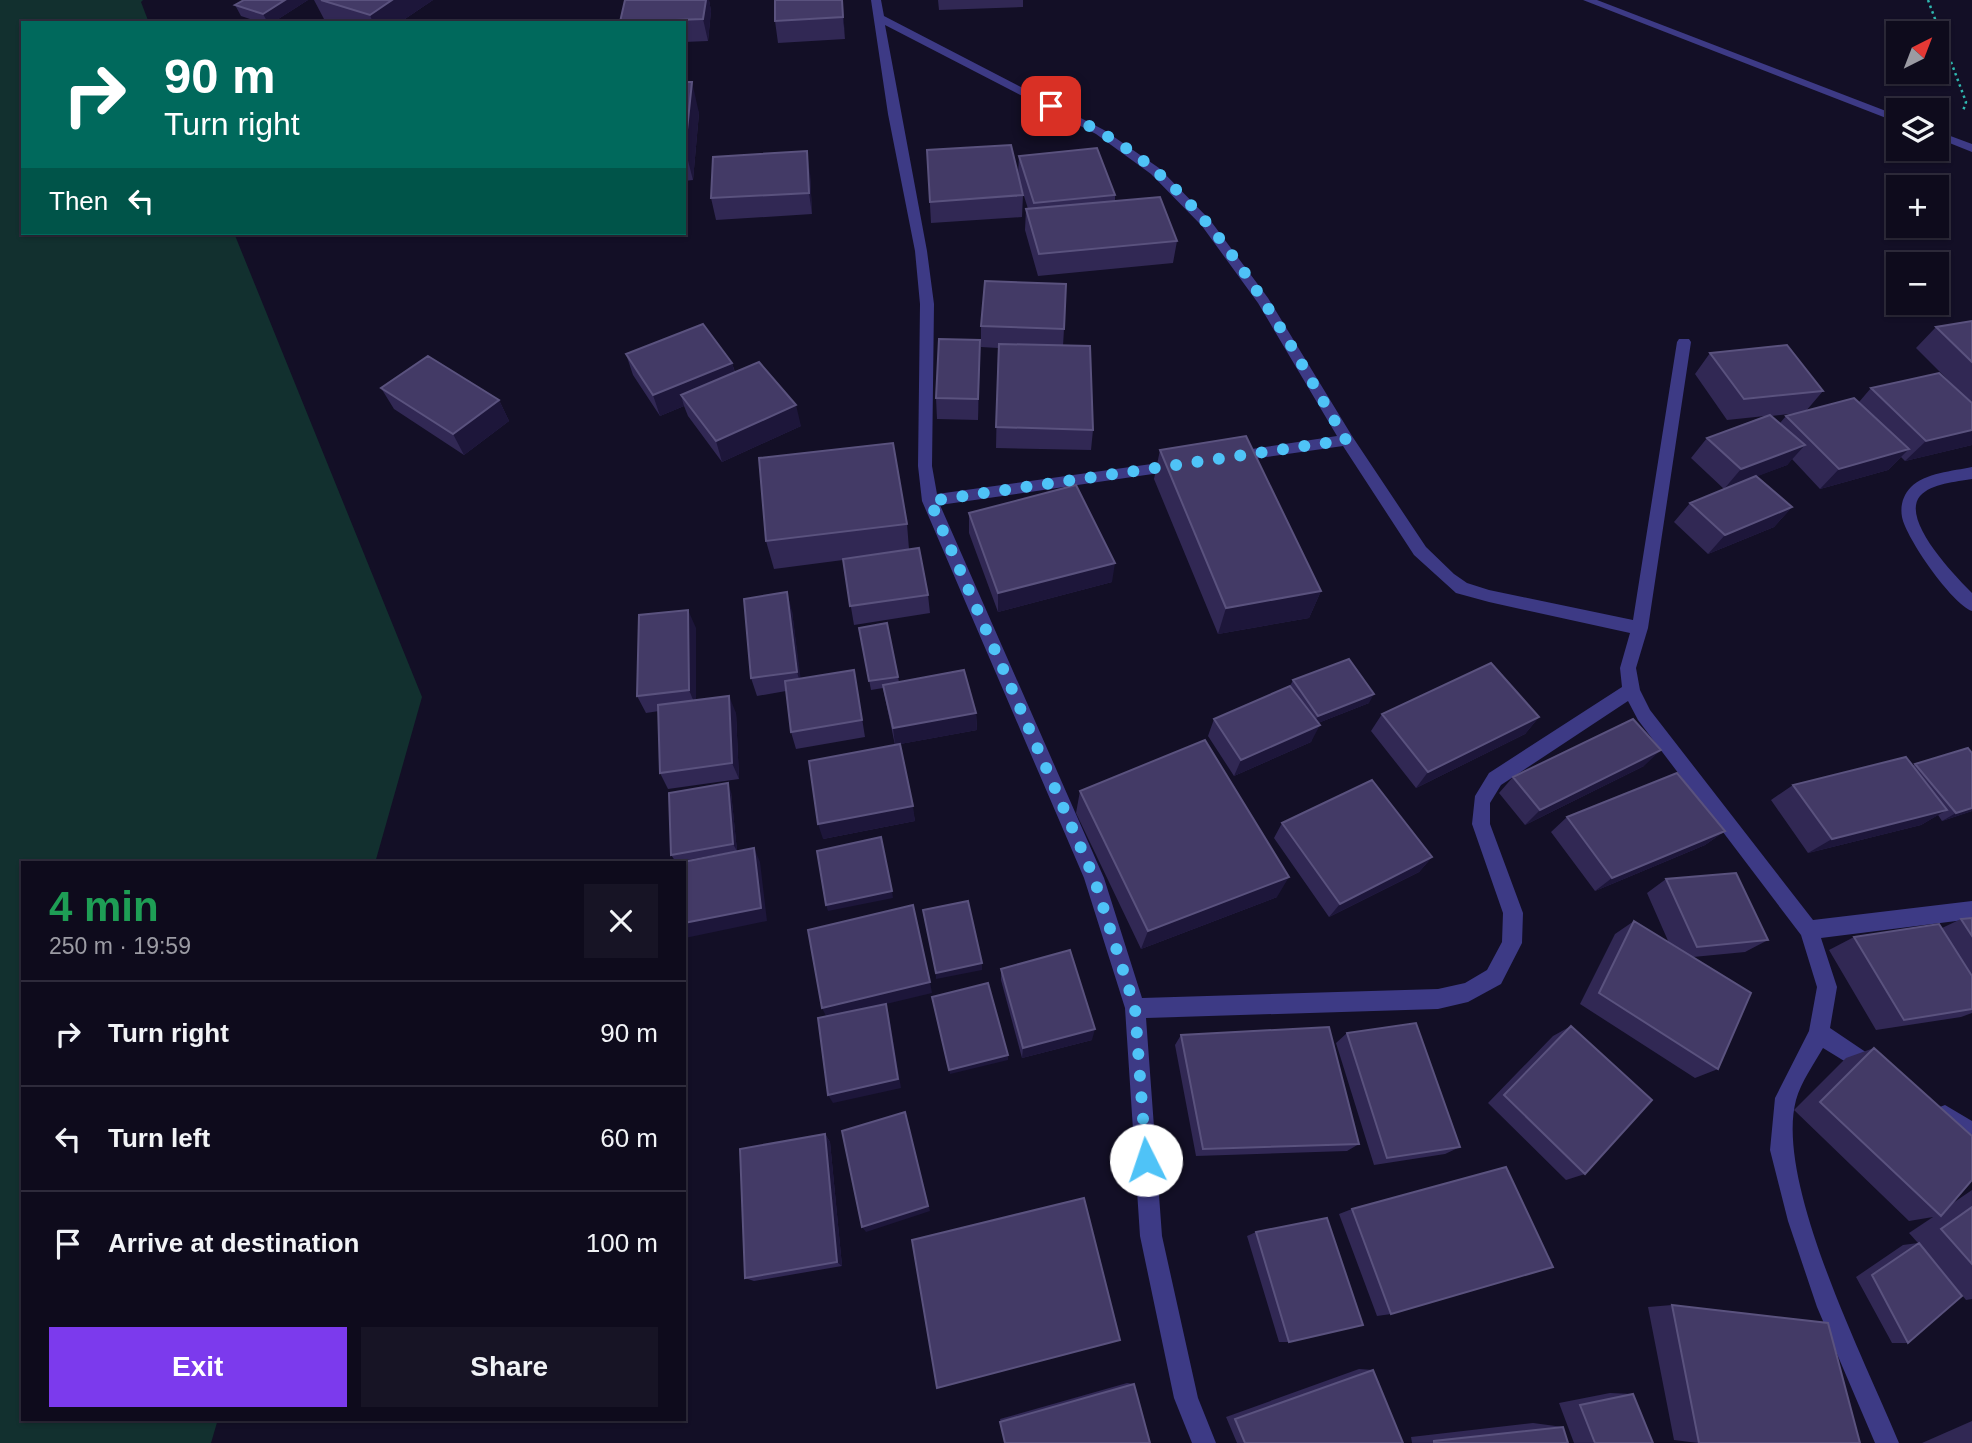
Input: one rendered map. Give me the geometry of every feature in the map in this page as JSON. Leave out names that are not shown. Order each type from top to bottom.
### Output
[{"type":"street","points":[[876,0],[894,114],[921,251],[927,304],[925,466],[930,501],[1094,878],[1135,1008],[1151,1236],[1186,1398],[1203,1443]]},
{"type":"street","points":[[1588,0],[1886,115]]},
{"type":"street","points":[[879,18],[1100,132],[1155,171],[1206,223],[1263,301],[1346,440],[1420,551],[1462,588],[1640,628]]},
{"type":"street","points":[[1950,139],[1972,148]]},
{"type":"street","points":[[1684,342],[1640,628],[1628,668],[1631,690],[1644,715],[1809,930],[1827,987],[1819,1033],[1786,1098],[1781,1150],[1799,1221],[1829,1307],[1887,1443]]},
{"type":"street","points":[[930,501],[1346,440]]},
{"type":"street","points":[[1972,473],[1930,484],[1915,492],[1907,503],[1907,519],[1934,560],[1972,604]]},
{"type":"street","points":[[1135,1008],[1438,999],[1468,992],[1494,977],[1512,943],[1513,913],[1481,824],[1481,802],[1495,779],[1631,690]]},
{"type":"street","points":[[1809,930],[1972,910]]},
{"type":"street","points":[[1819,1033],[1885,1076]]},
{"type":"street","points":[[1928,1105],[1972,1134]]},
{"type":"path","points":[[1928,0],[1966,102],[1950,139]]},
{"type":"green space","points":[[0,0],[143,0],[141,2],[148,21],[21,21],[21,235],[235,235],[422,697],[376,861],[21,861],[21,1421],[217,1421],[211,1443],[0,1443]]},
{"type":"building","points":[[244,0],[285,0],[263,14],[235,5]]},
{"type":"building","points":[[321,0],[392,0],[370,15]]},
{"type":"building","points":[[625,0],[706,0],[703,19],[620,21]]},
{"type":"building","points":[[775,0],[842,0],[843,17],[775,21]]},
{"type":"building","points":[[686,82],[692,82],[686,139]]},
{"type":"building","points":[[1011,145],[1023,195],[930,202],[927,150]]},
{"type":"building","points":[[1097,148],[1115,195],[1034,203],[1019,156]]},
{"type":"building","points":[[807,151],[809,193],[711,198],[713,157]]},
{"type":"building","points":[[1160,197],[1177,241],[1039,254],[1026,209]]},
{"type":"building","points":[[985,281],[1066,284],[1064,329],[981,326]]},
{"type":"building","points":[[1972,321],[1972,362],[1936,327]]},
{"type":"building","points":[[703,324],[732,363],[653,395],[626,354]]},
{"type":"building","points":[[939,339],[980,340],[978,399],[936,398]]},
{"type":"building","points":[[999,344],[1090,346],[1093,430],[996,427]]},
{"type":"building","points":[[1787,345],[1823,391],[1744,399],[1710,353]]},
{"type":"building","points":[[428,356],[499,400],[453,434],[381,388]]},
{"type":"building","points":[[759,362],[796,405],[716,441],[681,395]]},
{"type":"building","points":[[1939,373],[1972,403],[1972,430],[1926,441],[1871,388]]},
{"type":"building","points":[[1854,398],[1909,449],[1839,469],[1786,416]]},
{"type":"building","points":[[1770,415],[1805,445],[1741,469],[1707,438]]},
{"type":"building","points":[[1246,436],[1321,591],[1226,608],[1160,450]]},
{"type":"building","points":[[893,443],[907,524],[766,541],[759,458]]},
{"type":"building","points":[[1756,476],[1792,507],[1725,535],[1690,503]]},
{"type":"building","points":[[1076,485],[1115,563],[998,593],[969,513]]},
{"type":"building","points":[[919,548],[928,595],[850,606],[843,559]]},
{"type":"building","points":[[787,592],[797,672],[751,678],[744,599]]},
{"type":"building","points":[[688,610],[689,690],[637,696],[639,615]]},
{"type":"building","points":[[887,623],[898,677],[869,681],[859,628]]},
{"type":"building","points":[[1349,659],[1374,694],[1318,716],[1293,680]]},
{"type":"building","points":[[1491,663],[1539,717],[1428,772],[1382,714]]},
{"type":"building","points":[[854,670],[862,720],[791,732],[785,681]]},
{"type":"building","points":[[964,670],[976,713],[893,728],[883,685]]},
{"type":"building","points":[[1290,686],[1320,725],[1241,760],[1214,719]]},
{"type":"building","points":[[729,696],[732,763],[660,773],[658,705]]},
{"type":"building","points":[[1633,719],[1661,750],[1540,810],[1513,777]]},
{"type":"building","points":[[1205,740],[1289,877],[1148,931],[1080,791]]},
{"type":"building","points":[[900,744],[913,806],[818,824],[809,761]]},
{"type":"building","points":[[1968,748],[1972,753],[1972,808],[1956,813],[1915,764]]},
{"type":"building","points":[[1906,757],[1947,810],[1832,839],[1793,785]]},
{"type":"building","points":[[1677,773],[1725,831],[1612,878],[1567,817]]},
{"type":"building","points":[[1372,780],[1432,857],[1340,904],[1282,823]]},
{"type":"building","points":[[728,783],[733,844],[671,855],[669,793]]},
{"type":"building","points":[[881,837],[892,891],[826,905],[817,851]]},
{"type":"building","points":[[754,848],[761,908],[686,923],[686,861]]},
{"type":"building","points":[[1736,873],[1768,940],[1697,947],[1666,879]]},
{"type":"building","points":[[968,901],[982,963],[936,973],[923,910]]},
{"type":"building","points":[[913,905],[930,982],[822,1008],[808,930]]},
{"type":"building","points":[[1972,918],[1972,936],[1961,919]]},
{"type":"building","points":[[1634,921],[1751,993],[1718,1069],[1599,993]]},
{"type":"building","points":[[1939,924],[1972,976],[1972,1009],[1904,1020],[1854,937]]},
{"type":"building","points":[[1070,950],[1095,1029],[1023,1048],[1001,969]]},
{"type":"building","points":[[988,983],[1008,1055],[949,1070],[932,997]]},
{"type":"building","points":[[886,1004],[898,1079],[828,1095],[818,1018]]},
{"type":"building","points":[[1416,1023],[1460,1147],[1387,1158],[1347,1033]]},
{"type":"building","points":[[1571,1026],[1652,1100],[1585,1174],[1504,1095]]},
{"type":"building","points":[[1329,1027],[1359,1144],[1203,1149],[1181,1035]]},
{"type":"building","points":[[1874,1048],[1972,1136],[1972,1180],[1941,1216],[1820,1102]]},
{"type":"building","points":[[905,1112],[928,1206],[862,1227],[842,1131]]},
{"type":"building","points":[[825,1134],[837,1262],[745,1278],[740,1149]]},
{"type":"building","points":[[1506,1167],[1553,1267],[1391,1314],[1352,1209]]},
{"type":"building","points":[[1084,1198],[1120,1340],[937,1388],[912,1240]]},
{"type":"building","points":[[1972,1207],[1972,1264],[1941,1229]]},
{"type":"building","points":[[1327,1218],[1363,1325],[1289,1342],[1256,1232]]},
{"type":"building","points":[[1919,1243],[1962,1296],[1908,1343],[1872,1275]]},
{"type":"building","points":[[1672,1305],[1828,1323],[1860,1443],[1699,1443]]},
{"type":"building","points":[[1373,1370],[1403,1443],[1245,1443],[1235,1419]]},
{"type":"building","points":[[1134,1384],[1150,1443],[1005,1443],[1000,1422]]},
{"type":"building","points":[[1633,1394],[1653,1443],[1595,1443],[1580,1405]]},
{"type":"building","points":[[1563,1427],[1568,1443],[1434,1443],[1434,1441]]},
{"type":"route","points":[[1051,106],[1131,151],[1155,171],[1206,223],[1263,301],[1346,440],[930,501],[1094,878],[1135,1008],[1146,1160]]}]
